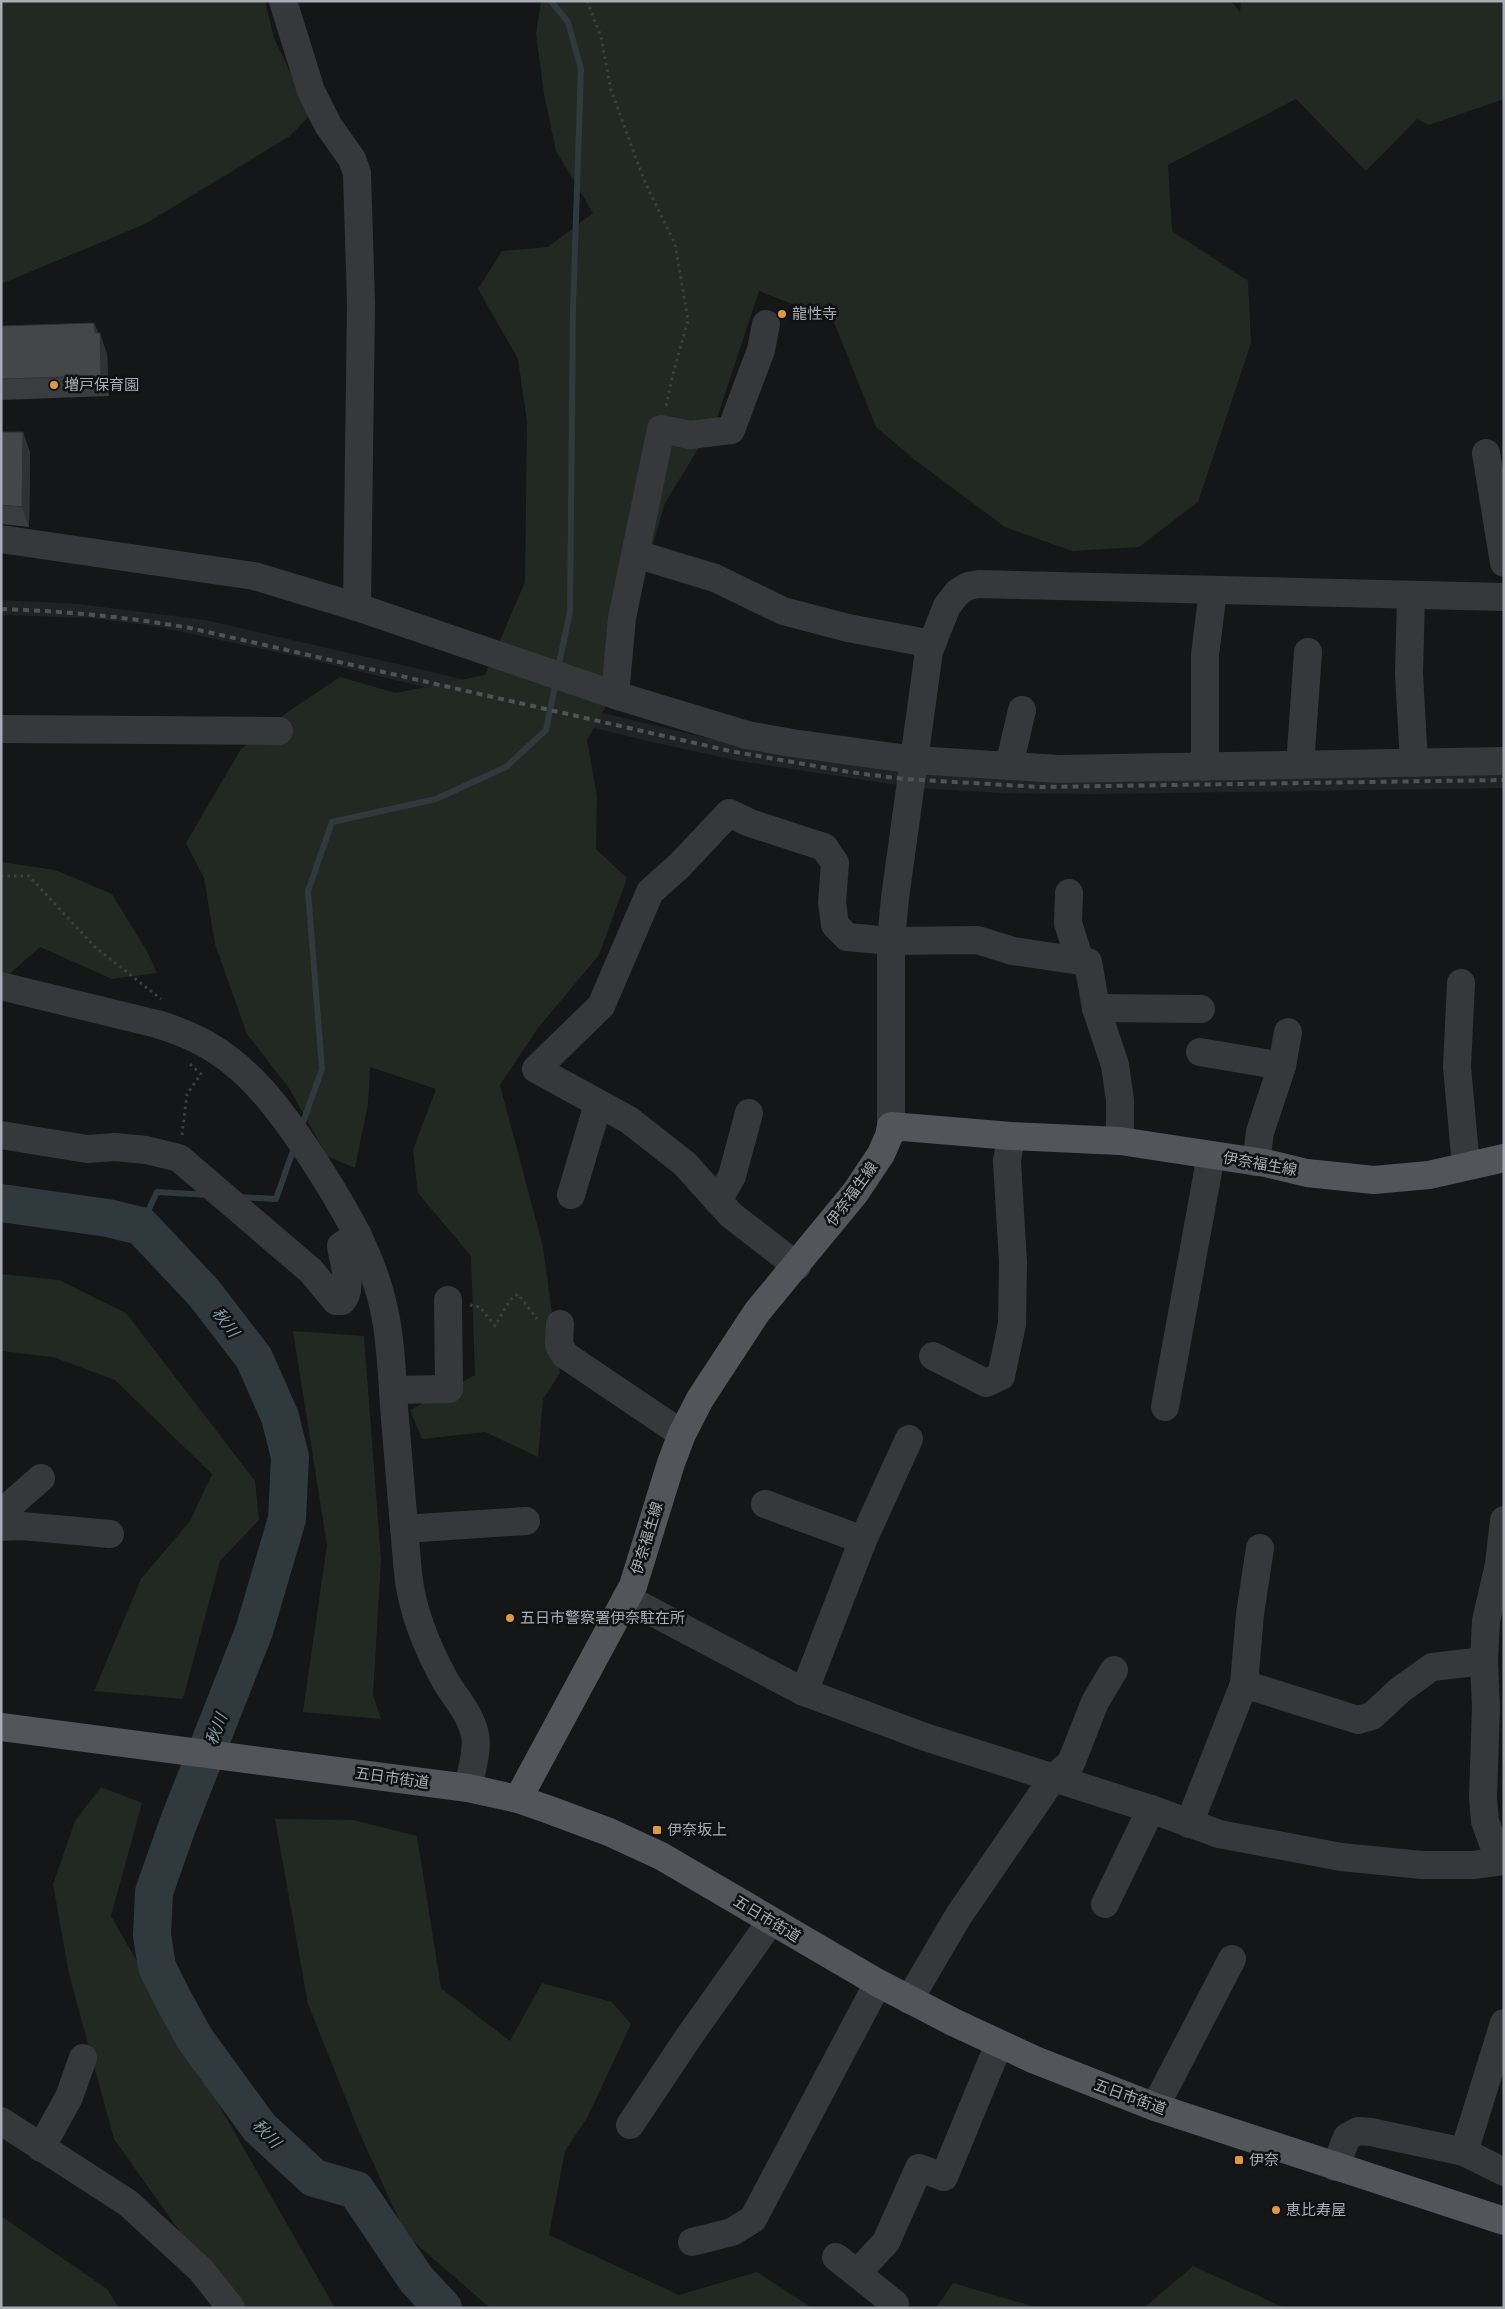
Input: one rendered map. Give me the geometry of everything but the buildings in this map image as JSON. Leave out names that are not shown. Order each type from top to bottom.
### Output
[{"type":"main road","name":"伊奈福生線","points":[[518,1799],[632,1586],[682,1434],[700,1399],[757,1312],[797,1266],[866,1178],[881,1154],[891,1126],[1011,1136],[1120,1141],[1256,1162],[1307,1173],[1374,1180],[1429,1175],[1504,1158]]},
{"type":"main road","name":"五日市街道","points":[[1,1727],[468,1788],[518,1799],[609,1832],[661,1856],[909,2000],[1051,2067],[1155,2107],[1504,2221]]},
{"type":"street","points":[[283,1],[311,91],[328,125],[352,160],[357,173],[361,303],[357,607]]},
{"type":"street","points":[[615,695],[622,618],[653,462],[662,429],[690,435],[731,430],[761,350],[766,324]]},
{"type":"street","points":[[1486,453],[1504,562]]},
{"type":"street","points":[[1,539],[246,574],[357,607],[615,695],[747,735],[914,760],[1059,769],[1504,761]]},
{"type":"street","points":[[636,554],[715,578],[783,611],[848,628],[932,644]]},
{"type":"street","points":[[891,1126],[891,942],[895,898],[929,651],[947,606],[958,592],[968,586],[979,584],[1504,597]]},
{"type":"street","points":[[1204,767],[1205,655],[1213,590]]},
{"type":"street","points":[[1411,596],[1409,674],[1414,763]]},
{"type":"street","points":[[1300,765],[1308,652]]},
{"type":"street","points":[[1009,766],[1022,710]]},
{"type":"street","points":[[1,729],[279,732]]},
{"type":"street","points":[[797,1266],[731,1214],[685,1164],[628,1120],[536,1069],[601,1006],[650,892],[680,865],[729,813],[750,823],[824,847],[835,863],[832,902],[835,926],[847,937],[891,942],[977,940],[1013,950],[1088,962],[1096,1008],[1115,1065],[1120,1100],[1120,1141]]},
{"type":"street","points":[[1069,893],[1068,923],[1080,961]]},
{"type":"street","points":[[1461,983],[1457,1066],[1466,1166]]},
{"type":"street","points":[[1,986],[157,1024],[186,1034],[215,1049],[255,1082],[281,1112],[331,1187],[358,1235],[375,1276],[384,1309],[410,1586],[423,1633],[442,1676],[468,1715],[475,1734],[476,1747],[468,1788]]},
{"type":"street","points":[[1096,1008],[1201,1009]]},
{"type":"street","points":[[1256,1162],[1260,1132],[1282,1066],[1288,1032]]},
{"type":"street","points":[[1200,1052],[1282,1066]]},
{"type":"street","points":[[572,1195],[598,1104]]},
{"type":"street","points":[[718,1201],[732,1176],[749,1113]]},
{"type":"street","points":[[1,1136],[88,1149],[115,1147],[146,1150],[179,1158],[311,1271],[336,1301],[342,1301],[346,1296],[348,1287],[341,1246],[358,1235]]},
{"type":"street","points":[[933,1356],[986,1384],[1002,1376],[1012,1324],[1012,1263],[1007,1161],[1011,1136]]},
{"type":"street","points":[[1165,1407],[1211,1155]]},
{"type":"street","points":[[393,1390],[449,1389],[448,1300]]},
{"type":"street","points":[[560,1330],[559,1345],[566,1355],[682,1434]]},
{"type":"street","points":[[804,1692],[863,1540],[909,1438]]},
{"type":"street","points":[[1,1513],[41,1478]]},
{"type":"street","points":[[765,1504],[863,1540]]},
{"type":"street","points":[[626,1598],[804,1692],[925,1737],[1151,1809],[1219,1834],[1341,1857],[1422,1864],[1474,1864],[1501,1860],[1485,1821],[1483,1798],[1486,1707],[1484,1661],[1486,1621],[1501,1564],[1504,1520]]},
{"type":"street","points":[[404,1530],[526,1521]]},
{"type":"street","points":[[1,1526],[22,1526],[110,1534]]},
{"type":"street","points":[[1189,1824],[1244,1684],[1250,1614],[1260,1548]]},
{"type":"street","points":[[1244,1684],[1358,1720],[1372,1716],[1400,1690],[1432,1667],[1484,1661]]},
{"type":"street","points":[[909,2000],[959,1915],[1053,1778],[1071,1763],[1095,1702],[1114,1670]]},
{"type":"street","points":[[1104,1904],[1151,1809]]},
{"type":"street","points":[[630,2125],[690,2035],[771,1921]]},
{"type":"street","points":[[1155,2107],[1232,1959]]},
{"type":"street","points":[[692,2242],[732,2232],[753,2220],[878,1983]]},
{"type":"street","points":[[1464,2152],[1504,2023]]},
{"type":"street","points":[[895,2304],[846,2265],[886,2242],[919,2168],[944,2177],[999,2044]]},
{"type":"street","points":[[42,2148],[69,2097],[83,2058]]},
{"type":"street","points":[[1,2122],[128,2203],[201,2270],[231,2308]]},
{"type":"street","points":[[1335,2167],[1347,2137],[1358,2131],[1371,2132],[1464,2152],[1504,2172]]},
{"type":"path","points":[[587,1],[601,36],[611,90],[644,180],[674,244],[688,320],[673,374],[662,429]]},
{"type":"path","points":[[448,1300],[480,1306],[495,1326],[510,1300],[518,1294],[540,1323],[560,1330]]},
{"type":"shaded area","points":[[1,1],[265,1],[274,38],[310,115],[290,136],[145,224],[1,284]]},
{"type":"shaded area","points":[[541,1],[1231,1],[1240,12],[1241,1],[1504,1],[1504,99],[1429,125],[1417,119],[1366,171],[1296,99],[1168,165],[1172,231],[1248,281],[1251,343],[1198,502],[1139,547],[1072,551],[1005,527],[915,460],[876,427],[833,320],[759,291],[717,418],[665,503],[606,706],[587,740],[597,796],[596,849],[627,878],[599,955],[538,1028],[500,1085],[543,1247],[560,1373],[543,1399],[538,1457],[485,1432],[422,1439],[410,1410],[475,1375],[471,1256],[418,1193],[413,1150],[436,1089],[370,1067],[368,1104],[355,1168],[327,1156],[289,1088],[247,1034],[215,944],[204,878],[186,843],[241,749],[289,711],[340,677],[396,693],[485,675],[525,582],[527,422],[518,359],[478,289],[502,251],[548,247],[593,213],[556,151],[544,94],[536,34]]},
{"type":"shaded area","points":[[1,600],[79,604],[205,620],[736,745],[904,770],[904,786],[739,761],[652,742],[308,659],[155,626],[91,618],[1,615]]},
{"type":"shaded area","points":[[1504,771],[1504,788],[1094,794],[1001,793],[918,788],[920,772]]},
{"type":"shaded area","points":[[1,862],[55,870],[112,894],[148,953],[157,973],[112,979],[40,947],[7,976],[1,974]]},
{"type":"shaded area","points":[[1,1199],[91,1216],[1,1213]]},
{"type":"shaded area","points":[[1,1274],[59,1280],[126,1313],[255,1481],[259,1520],[220,1561],[183,1699],[94,1691],[141,1579],[190,1521],[212,1474],[115,1380],[53,1357],[1,1351]]},
{"type":"shaded area","points":[[293,1331],[364,1336],[381,1559],[373,1695],[381,1719],[303,1712],[327,1545]]},
{"type":"shaded area","points":[[101,1787],[142,1803],[111,1916],[335,2308],[246,2308],[186,2240],[114,2139],[69,1974],[53,1884],[75,1821]]},
{"type":"shaded area","points":[[275,1819],[353,1820],[417,1836],[441,1988],[510,2041],[542,1983],[612,2002],[631,2024],[588,2116],[565,2151],[549,2235],[679,2295],[757,2272],[812,2308],[490,2308],[406,2235],[360,2134],[308,2004]]},
{"type":"shaded area","points":[[1,2216],[107,2289],[119,2308],[1,2308]]},
{"type":"shaded area","points":[[1193,2266],[1285,2308],[1144,2308]]},
{"type":"shaded area","points":[[953,2283],[1039,2308],[936,2308]]},
{"type":"waterway","points":[[551,1],[568,22],[581,69],[573,309],[570,612],[558,668]]},
{"type":"waterway","points":[[301,1128],[322,1069],[308,891],[332,822],[436,799],[506,767],[546,730],[556,681]]},
{"type":"waterway","points":[[239,1197],[276,1199],[295,1145]]},
{"type":"waterway","points":[[141,1226],[157,1192],[209,1195]]},
{"type":"waterway","name":"秋川","points":[[1,1203],[108,1218],[141,1226],[204,1293],[254,1358],[280,1417],[290,1457],[287,1519],[254,1631],[178,1824],[154,1892],[152,1935],[157,1967],[195,2039],[259,2127],[314,2178],[356,2190],[416,2279],[443,2308]]},
{"type":"railway","points":[[1,609],[96,615],[190,628],[730,751],[849,772],[904,779],[1040,787],[1504,780]]},
{"type":"place","name":"龍性寺","points":[[782,314]]},
{"type":"place","name":"増戸保育園","points":[[54,385]]},
{"type":"place","name":"五日市警察署伊奈駐在所","points":[[510,1618]]},
{"type":"place","name":"伊奈坂上","points":[[657,1830]]},
{"type":"place","name":"伊奈","points":[[1239,2160]]},
{"type":"place","name":"恵比寿屋","points":[[1276,2210]]}]
